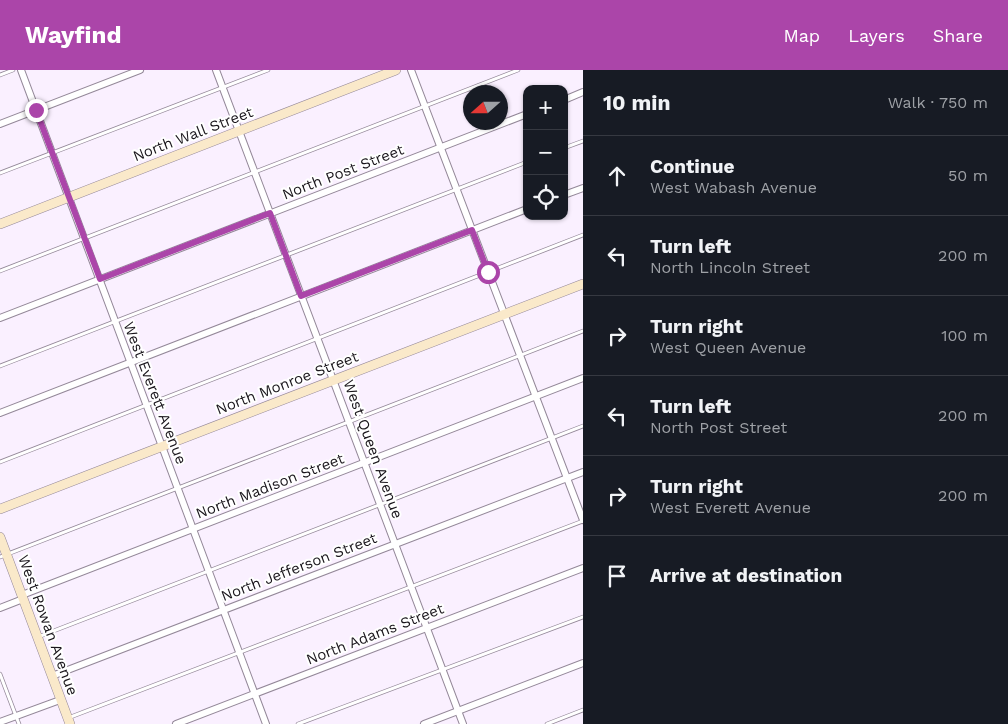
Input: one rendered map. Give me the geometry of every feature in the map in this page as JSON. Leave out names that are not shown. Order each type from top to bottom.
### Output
[{"type":"main road","name":"North Wall Street","points":[[0,224],[396,70]]},
{"type":"main road","name":"North Monroe Street","points":[[0,509],[583,284]]},
{"type":"main road","name":"West Rowan Avenue","points":[[0,536],[3,556],[22,597],[68,721]]},
{"type":"street","name":"West Everett Avenue","points":[[21,70],[266,724]]},
{"type":"street","points":[[0,124],[140,70]]},
{"type":"street","name":"West Queen Avenue","points":[[216,70],[463,724]]},
{"type":"street","points":[[411,70],[583,521]]},
{"type":"street","points":[[568,98],[583,92]]},
{"type":"street","name":"North Post Street","points":[[0,318],[523,116]]},
{"type":"street","points":[[568,194],[583,188]]},
{"type":"street","points":[[0,413],[523,211]]},
{"type":"street","name":"North Madison Street","points":[[0,608],[22,597],[192,529],[583,378]]},
{"type":"street","name":"North Jefferson Street","points":[[52,676],[583,472]]},
{"type":"street","name":"North Adams Street","points":[[176,724],[583,568]]},
{"type":"street","points":[[424,724],[583,663]]},
{"type":"street","points":[[0,722],[60,700]]},
{"type":"lane","points":[[0,75],[14,70]]},
{"type":"lane","points":[[0,173],[268,70]]},
{"type":"lane","points":[[0,270],[518,70]]},
{"type":"lane","points":[[568,147],[583,141]]},
{"type":"lane","points":[[0,366],[523,164]]},
{"type":"lane","points":[[0,462],[583,235]]},
{"type":"lane","points":[[3,556],[583,331]]},
{"type":"lane","points":[[37,637],[583,426]]},
{"type":"lane","points":[[68,721],[239,652],[583,521]]},
{"type":"lane","points":[[298,724],[583,617]]},
{"type":"lane","points":[[0,674],[19,724]]},
{"type":"lane","points":[[547,724],[583,710]]},
{"type":"route","points":[[36,110],[100,279],[270,213],[301,296],[472,230],[488,272]]}]
